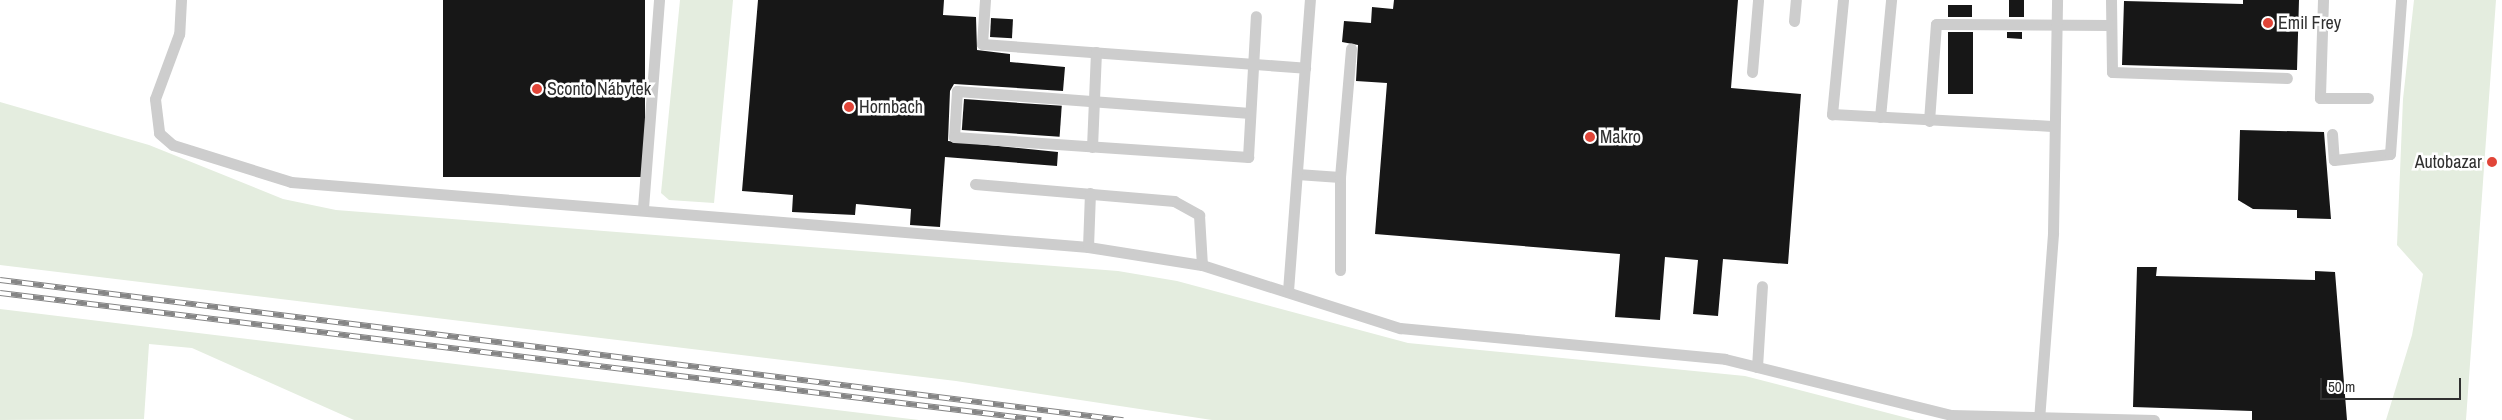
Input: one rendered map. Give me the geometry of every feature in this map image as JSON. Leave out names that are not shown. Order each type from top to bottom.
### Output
[{"type":"lane","points":[[181,0],[179,34],[154,108],[158,133],[173,144],[291,182],[642,208],[1088,247],[1202,265],[1400,328],[1725,360],[1951,415],[2154,420]]},
{"type":"lane","points":[[642,208],[659,0]]},
{"type":"lane","points":[[985,0],[982,44],[1305,68]]},
{"type":"lane","points":[[1288,291],[1310,0]]},
{"type":"lane","points":[[1752,72],[1758,0]]},
{"type":"lane","points":[[1794,21],[1796,0]]},
{"type":"lane","points":[[1843,0],[1832,114],[1929,121],[2052,126]]},
{"type":"lane","points":[[1880,117],[1891,0]]},
{"type":"lane","points":[[2040,418],[2053,233],[2052,126],[2057,0]]},
{"type":"lane","points":[[2111,0],[2112,72],[2287,78]]},
{"type":"lane","points":[[2323,0],[2320,98],[2368,98]]},
{"type":"lane","points":[[2332,134],[2334,160],[2390,154],[2400,0]]},
{"type":"lane","points":[[1250,113],[957,91],[954,137],[1248,157],[1256,16]]},
{"type":"lane","points":[[1929,121],[1936,24],[2056,22],[2110,25]]},
{"type":"lane","points":[[1340,270],[1340,177],[1350,48]]},
{"type":"lane","points":[[1092,146],[1096,52]]},
{"type":"lane","points":[[1297,174],[1340,177]]},
{"type":"lane","points":[[975,184],[1174,201],[1199,215],[1202,265]]},
{"type":"lane","points":[[1088,247],[1090,193]]},
{"type":"lane","points":[[1757,367],[1762,286]]},
{"type":"shaded area","points":[[680,0],[733,0],[714,203],[669,200],[661,193]]},
{"type":"shaded area","points":[[2414,0],[2496,0],[2466,420],[2386,420],[2412,335],[2423,274],[2397,245],[2403,99]]},
{"type":"shaded area","points":[[0,102],[149,145],[283,199],[336,210],[1118,271],[1177,281],[1408,343],[1745,376],[1915,420],[1212,420],[956,381],[0,265]]},
{"type":"shaded area","points":[[0,309],[919,420],[354,420],[192,348],[149,344],[144,419],[0,420]]},
{"type":"building","name":"Sconto Nábytek","points":[[443,0],[645,0],[645,177],[443,177]]},
{"type":"building","name":"Hornbach","points":[[758,0],[944,0],[943,15],[976,17],[977,50],[1010,54],[1010,62],[1065,67],[1063,91],[954,84],[950,91],[948,141],[1058,152],[1057,166],[945,157],[940,227],[910,225],[911,209],[856,204],[855,215],[792,212],[793,195],[742,191]]},
{"type":"building","name":"Makro","points":[[1394,0],[1738,0],[1731,88],[1801,94],[1788,264],[1723,259],[1718,316],[1693,314],[1698,260],[1665,257],[1660,320],[1615,317],[1620,254],[1375,234],[1387,83],[1356,81],[1358,45],[1342,42],[1344,21],[1371,23],[1372,7],[1393,9]]},
{"type":"building","points":[[2009,0],[2024,0],[2024,17],[2009,17]]},
{"type":"building","points":[[2243,0],[2299,0],[2297,70],[2122,65],[2124,1],[2243,4]]},
{"type":"building","points":[[1948,5],[1972,5],[1972,17],[1948,17]]},
{"type":"building","points":[[991,18],[1013,19],[1012,38],[990,37]]},
{"type":"building","points":[[1948,32],[1973,32],[1973,94],[1948,94]]},
{"type":"building","points":[[2007,32],[2022,32],[2022,39],[2007,38]]},
{"type":"building","points":[[964,99],[1062,106],[1060,137],[962,130]]},
{"type":"building","points":[[2240,130],[2324,132],[2331,219],[2297,218],[2297,210],[2253,209],[2238,200]]},
{"type":"building","points":[[2137,267],[2157,267],[2156,276],[2315,280],[2315,271],[2335,272],[2347,420],[2252,420],[2252,411],[2133,407]]},
{"type":"railway","points":[[0,280],[1123,420]]},
{"type":"railway","points":[[0,293],[1041,420]]},
{"type":"place","name":"Emil Frey","points":[[2268,23]]},
{"type":"place","name":"Sconto Nábytek","points":[[537,89]]},
{"type":"place","name":"Hornbach","points":[[849,107]]},
{"type":"place","name":"Makro","points":[[1590,137]]},
{"type":"place","name":"Autobazar","points":[[2492,162]]}]
